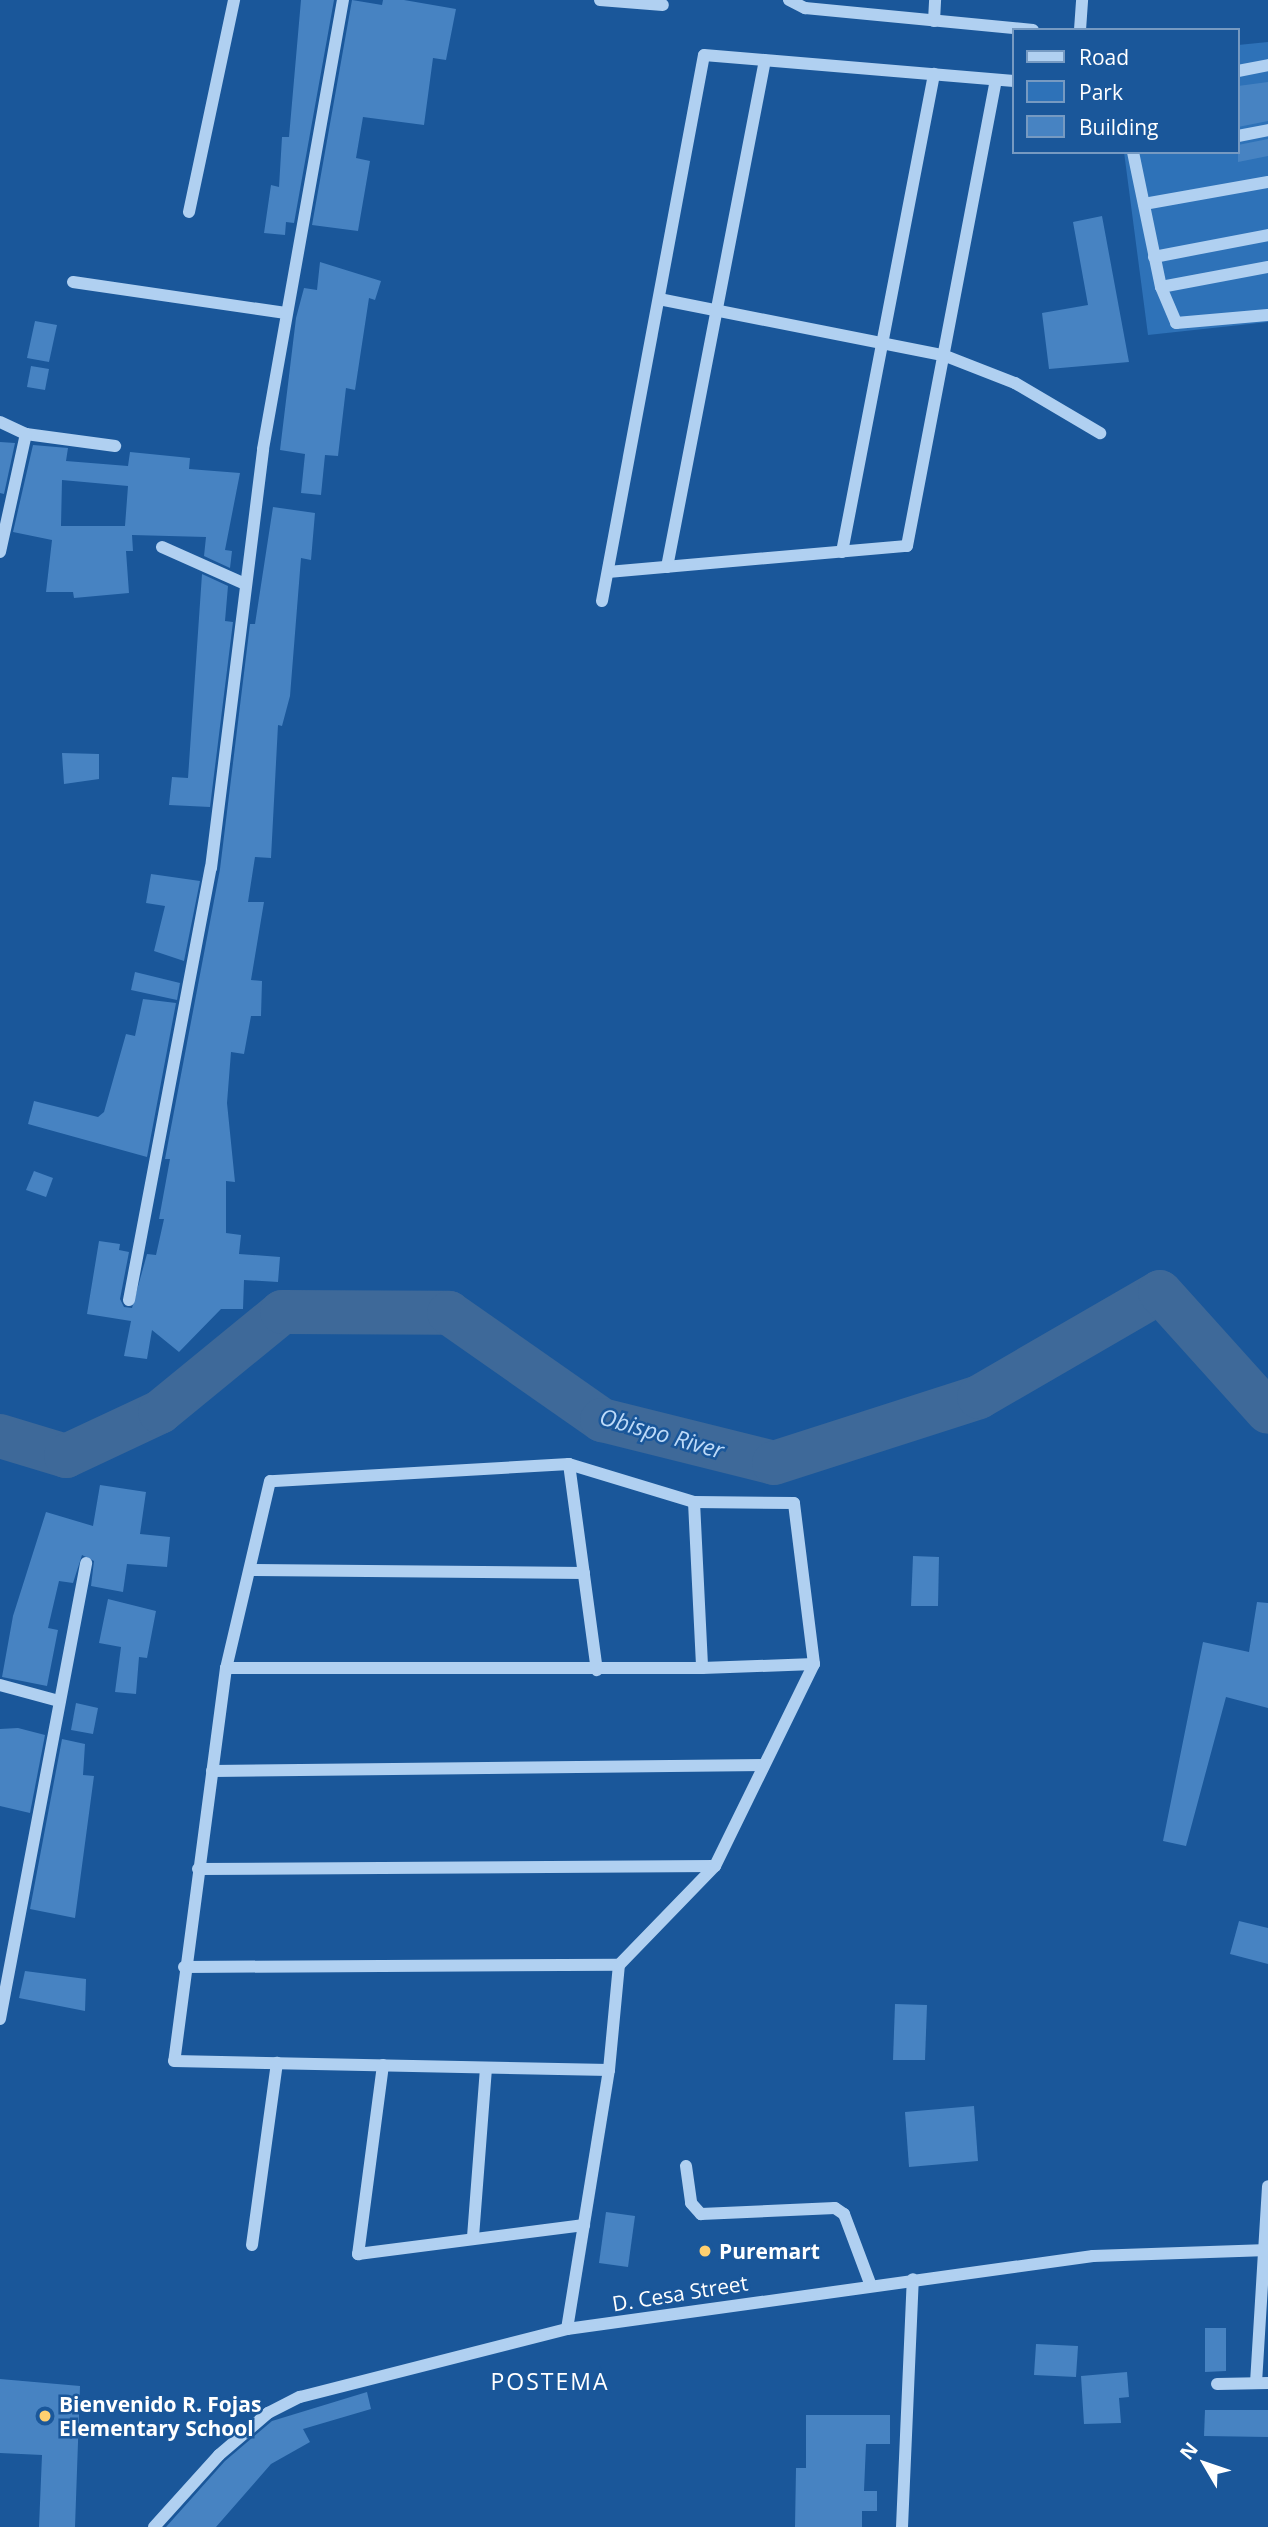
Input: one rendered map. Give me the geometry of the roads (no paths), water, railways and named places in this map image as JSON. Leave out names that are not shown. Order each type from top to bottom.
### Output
[{"type":"street","points":[[189,212],[234,0]]},
{"type":"street","points":[[128,1300],[211,868],[245,584],[286,313],[343,0]]},
{"type":"street","points":[[600,0],[663,5]]},
{"type":"street","points":[[789,0],[805,8],[1012,28]]},
{"type":"street","points":[[934,21],[935,0]]},
{"type":"street","points":[[1080,28],[1082,0]]},
{"type":"street","points":[[602,601],[704,55],[1012,81]]},
{"type":"street","points":[[667,567],[765,60]]},
{"type":"street","points":[[1240,71],[1268,65]]},
{"type":"street","points":[[842,552],[934,74]]},
{"type":"street","points":[[608,572],[906,546],[996,80]]},
{"type":"street","points":[[1240,136],[1268,130]]},
{"type":"street","points":[[1138,154],[1154,257],[1172,319],[1182,326],[1268,315]]},
{"type":"street","points":[[1144,204],[1268,182]]},
{"type":"street","points":[[1154,257],[1268,235]]},
{"type":"street","points":[[1161,287],[1268,267]]},
{"type":"street","points":[[72,282],[286,313]]},
{"type":"street","points":[[659,299],[943,355],[1015,383],[1100,433]]},
{"type":"street","points":[[0,422],[26,434],[115,446]]},
{"type":"street","points":[[0,552],[26,434]]},
{"type":"street","points":[[162,547],[245,584]]},
{"type":"street","points":[[569,1464],[597,1670]]},
{"type":"street","points":[[567,2329],[609,2070],[619,1965],[715,1866],[814,1664],[794,1503],[694,1502],[569,1464],[270,1481],[226,1668],[184,1967],[174,2060],[609,2070]]},
{"type":"street","points":[[694,1502],[702,1668]]},
{"type":"street","points":[[0,2019],[86,1563]]},
{"type":"street","points":[[250,1570],[584,1573]]},
{"type":"street","points":[[226,1668],[597,1670],[814,1664]]},
{"type":"street","points":[[0,1685],[59,1701]]},
{"type":"street","points":[[212,1771],[764,1765]]},
{"type":"street","points":[[198,1869],[715,1866]]},
{"type":"street","points":[[184,1967],[619,1965]]},
{"type":"street","points":[[252,2245],[277,2063]]},
{"type":"street","points":[[383,2065],[358,2254],[473,2237],[584,2225]]},
{"type":"street","points":[[473,2237],[486,2068]]},
{"type":"street","points":[[685,2166],[691,2203],[701,2214],[835,2208],[844,2214],[870,2283]]},
{"type":"street","points":[[1217,2384],[1262,2383],[1268,2186]]},
{"type":"street","name":"D. Cesa Street","points":[[154,2527],[219,2455],[268,2413],[300,2398],[567,2329],[870,2283],[1093,2256],[1264,2250]]},
{"type":"street","points":[[902,2527],[913,2279]]},
{"type":"waterway","name":"Obispo River","points":[[0,1436],[66,1456],[160,1412],[282,1312],[449,1313],[602,1420],[774,1463],[979,1397],[1160,1292],[1268,1412]]},
{"type":"place","name":"Puremart","points":[[705,2251]]},
{"type":"place","name":"Bienvenido R. Fojas Elementary School","points":[[45,2416]]},
{"type":"district","name":"POSTEMA","points":[[550,2381]]}]
